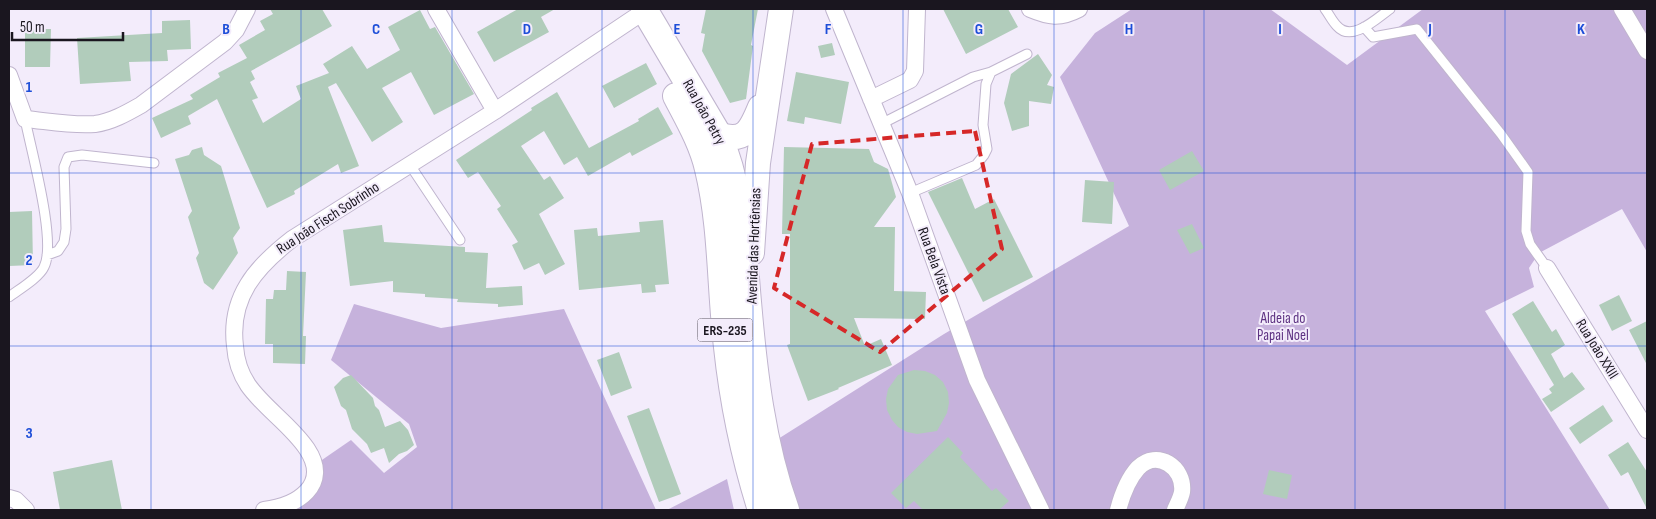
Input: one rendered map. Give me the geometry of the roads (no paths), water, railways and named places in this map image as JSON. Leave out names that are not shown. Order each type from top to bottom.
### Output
[{"type":"main road","name":"Avenida das Hortênsias","points":[[781,9],[758,163],[754,212],[752,344],[759,402],[769,453],[786,510]]},
{"type":"main road","name":"Rua João Petry","points":[[635,12],[692,127],[727,156],[735,189],[743,244],[752,344]]},
{"type":"main road","points":[[710,141],[743,136],[753,124],[770,84]]},
{"type":"main road","name":"Avenida das Hortênsias","points":[[710,141],[708,168],[713,193],[733,403],[742,444],[761,510]]},
{"type":"street","points":[[9,74],[25,119],[96,124],[127,114],[226,42],[236,30],[248,9]]},
{"type":"street","points":[[436,9],[495,111]]},
{"type":"street","name":"Rua Bela Vista","points":[[834,9],[910,193],[977,380],[1041,510]]},
{"type":"street","points":[[871,99],[910,80],[915,71],[917,9]]},
{"type":"street","points":[[1030,9],[1044,14],[1066,16],[1079,9]]},
{"type":"street","points":[[1622,9],[1647,51]]},
{"type":"street","name":"Rua João Fisch Sobrinho","points":[[264,510],[280,508],[298,500],[312,484],[316,476],[315,463],[306,448],[286,424],[249,386],[240,371],[234,342],[234,321],[240,297],[253,276],[270,256],[285,245],[495,111],[635,12]]},
{"type":"street","name":"Rua João XXIII","points":[[1547,268],[1647,430]]},
{"type":"street","points":[[1118,510],[1128,482],[1139,467],[1150,460],[1162,460],[1174,466],[1181,479],[1182,492],[1175,510]]},
{"type":"street","points":[[9,498],[16,500],[26,510]]},
{"type":"lane","points":[[1325,9],[1338,28],[1348,32],[1358,31],[1390,9]]},
{"type":"lane","points":[[1364,27],[1373,37],[1417,29],[1501,134],[1528,172],[1526,232],[1530,244],[1547,268]]},
{"type":"lane","points":[[881,124],[973,77],[991,72],[1027,54]]},
{"type":"lane","points":[[910,193],[976,164],[984,155],[987,149],[983,125],[984,104],[986,84],[991,72]]},
{"type":"lane","points":[[9,297],[44,268],[47,255],[46,222],[25,119]]},
{"type":"lane","points":[[47,255],[58,251],[64,242],[66,229],[64,167],[68,157],[82,155],[154,163]]},
{"type":"lane","points":[[410,164],[460,240]]},
{"type":"park label","name":"Aldeia do Papai Noel","points":[[1283,326]]}]
